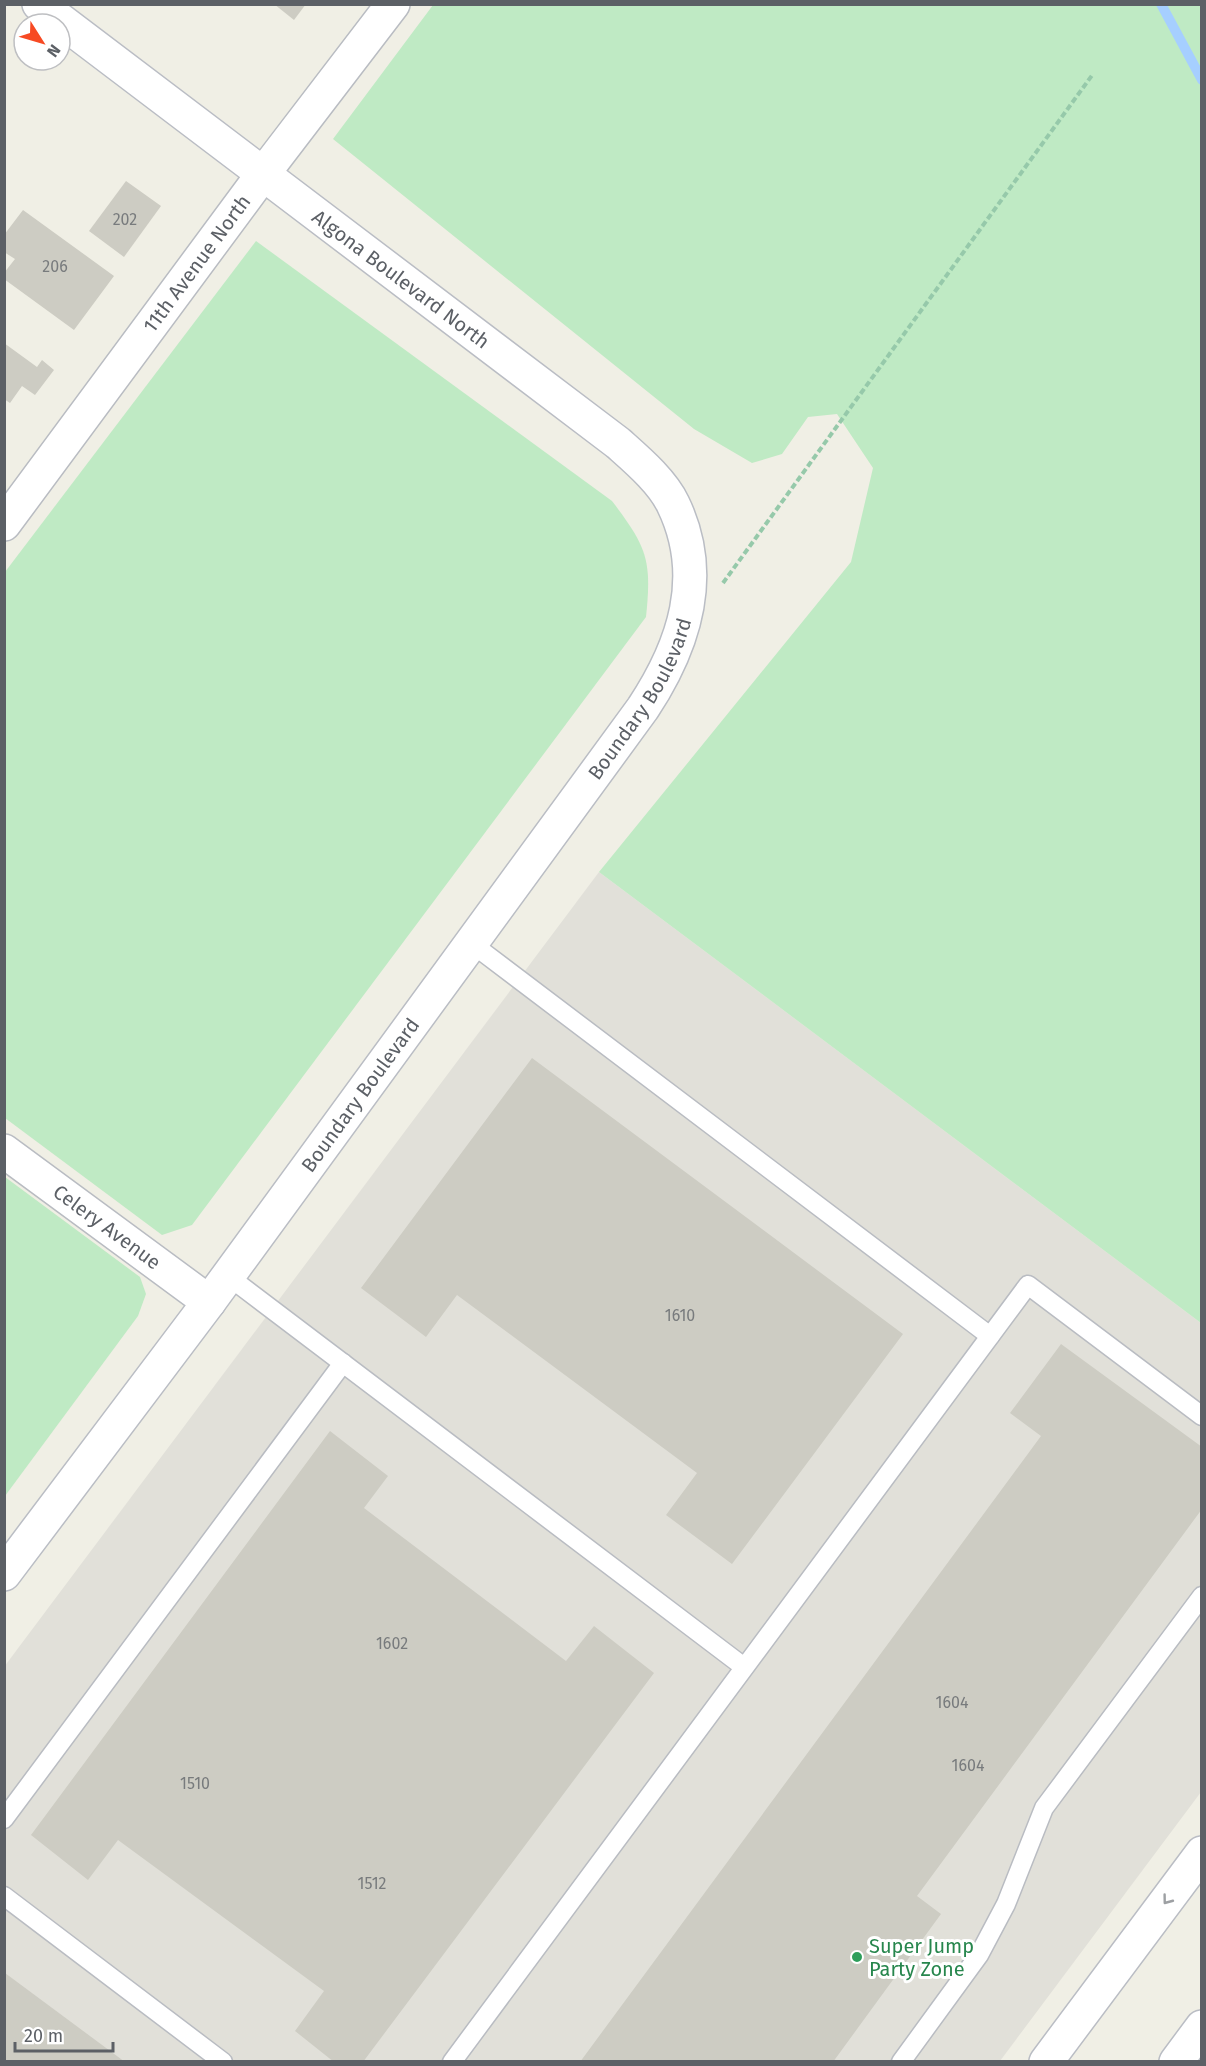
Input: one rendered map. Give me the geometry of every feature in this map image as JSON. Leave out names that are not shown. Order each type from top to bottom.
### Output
[{"type":"street","name":"Algona Boulevard North","points":[[39,4],[618,443],[644,467],[673,503],[688,546],[689,601]]},
{"type":"street","name":"11th Avenue North","points":[[4,524],[262,174],[393,4]]},
{"type":"street","name":"Boundary Boulevard","points":[[4,1574],[209,1302],[661,680],[678,645],[689,601]]},
{"type":"street","name":"Celery Avenue","points":[[4,1151],[209,1302]]},
{"type":"street","points":[[1046,2061],[1202,1854]]},
{"type":"street","points":[[1176,2061],[1202,2027]]},
{"type":"lane","points":[[471,943],[990,1336]]},
{"type":"lane","points":[[228,1276],[744,1667]]},
{"type":"lane","points":[[452,2061],[1028,1285],[1202,1416]]},
{"type":"lane","points":[[4,1819],[343,1363]]},
{"type":"lane","points":[[901,2061],[980,1955],[1006,1904],[1044,1808],[1202,1596]]},
{"type":"lane","points":[[4,1896],[223,2061]]},
{"type":"path","points":[[721,586],[1093,74]]},
{"type":"shaded area","points":[[599,872],[1201,1323],[1201,1792],[1000,2061],[5,2061],[4,1667]]},
{"type":"green space","points":[[433,5],[1201,5],[1201,1323],[599,872],[851,562],[873,468],[837,414],[808,417],[782,454],[752,463],[694,429],[333,139]]},
{"type":"green space","points":[[256,241],[612,501],[640,543],[647,567],[648,598],[646,617],[192,1225],[162,1235],[5,1118],[5,572]]},
{"type":"green space","points":[[5,1177],[140,1277],[146,1294],[138,1316],[5,1496]]},
{"type":"building","points":[[274,4],[306,4],[294,20]]},
{"type":"building","points":[[126,181],[161,206],[124,257],[89,231]]},
{"type":"building","points":[[23,210],[114,276],[74,330],[4,279],[4,273],[15,259],[4,252],[4,235]]},
{"type":"building","points":[[4,343],[37,367],[42,360],[54,370],[35,395],[22,386],[10,403],[4,399]]},
{"type":"building","points":[[532,1058],[903,1334],[732,1564],[666,1515],[697,1473],[457,1295],[426,1337],[361,1288]]},
{"type":"building","points":[[1061,1344],[1202,1447],[1202,1509],[917,1896],[941,1914],[833,2062],[580,2062],[1041,1436],[1010,1413]]},
{"type":"building","points":[[330,1431],[388,1476],[364,1508],[566,1661],[594,1626],[654,1673],[363,2062],[334,2062],[295,2031],[324,1991],[118,1840],[88,1880],[31,1835]]},
{"type":"building","points":[[5,1973],[125,2062],[5,2062]]},
{"type":"waterway","points":[[1161,4],[1202,80]]},
{"type":"place","name":"Super Jump Party Zone","points":[[857,1957]]}]
